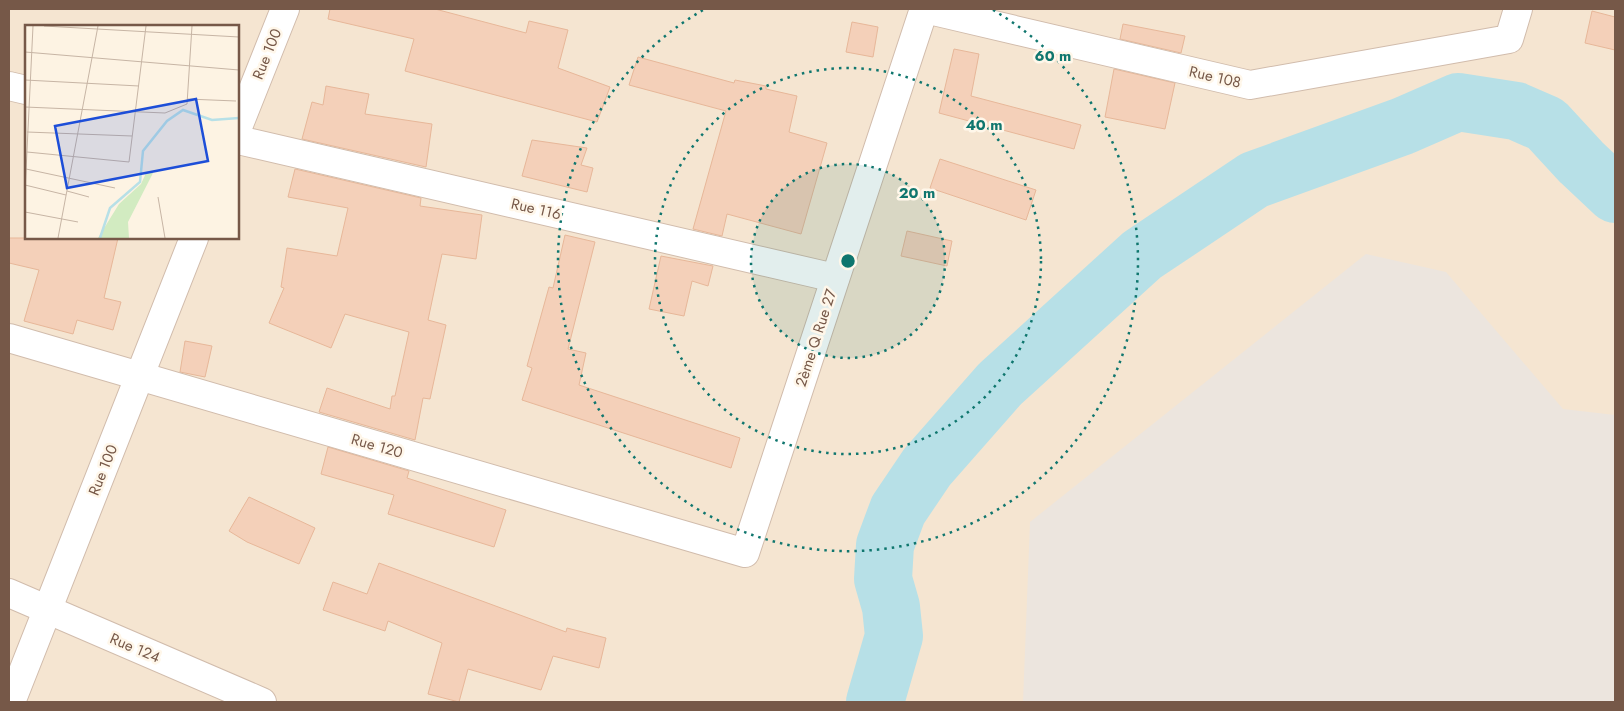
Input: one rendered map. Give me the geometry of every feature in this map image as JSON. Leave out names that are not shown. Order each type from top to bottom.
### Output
[{"type":"street","name":"Rue 100","points":[[239,124],[285,9]]},
{"type":"street","name":"Rue 108","points":[[925,9],[1250,86],[1509,39],[1518,9]]},
{"type":"street","name":"2ème Q Rue 27","points":[[745,553],[925,9]]},
{"type":"street","points":[[9,86],[25,90]]},
{"type":"street","name":"Rue 116","points":[[239,140],[836,278]]},
{"type":"street","name":"Rue 100","points":[[12,702],[194,239]]},
{"type":"street","name":"Rue 120","points":[[9,338],[745,553]]},
{"type":"street","name":"Rue 124","points":[[9,593],[262,702]]},
{"type":"shaded area","points":[[9,9],[1615,9],[1615,702],[9,702]]},
{"type":"shaded area","points":[[1366,254],[1446,272],[1563,409],[1615,415],[1615,702],[1023,702],[1030,522]]},
{"type":"building","points":[[330,9],[435,9],[526,33],[529,21],[568,30],[558,68],[610,87],[597,122],[405,71],[414,39],[328,19]]},
{"type":"building","points":[[1592,11],[1615,17],[1615,50],[1585,43]]},
{"type":"building","points":[[852,22],[878,27],[873,57],[846,52]]},
{"type":"building","points":[[1123,24],[1185,36],[1181,53],[1120,39]]},
{"type":"building","points":[[954,49],[979,54],[971,96],[1081,125],[1074,149],[939,113]]},
{"type":"building","points":[[638,57],[734,83],[735,80],[766,86],[766,89],[797,96],[789,132],[827,143],[801,234],[727,214],[722,236],[693,229],[726,111],[629,85]]},
{"type":"building","points":[[1114,69],[1175,83],[1165,129],[1105,117]]},
{"type":"building","points":[[326,86],[369,94],[365,114],[432,124],[426,167],[302,139],[312,102],[323,105]]},
{"type":"building","points":[[532,140],[587,148],[581,165],[593,168],[587,192],[522,176]]},
{"type":"building","points":[[940,159],[1036,190],[1026,220],[930,188]]},
{"type":"building","points":[[295,169],[421,198],[420,206],[482,215],[476,259],[442,254],[428,320],[446,325],[430,399],[423,398],[415,440],[319,412],[327,388],[390,409],[392,396],[395,396],[409,332],[345,314],[331,348],[269,323],[284,288],[281,287],[287,248],[337,256],[348,208],[288,197]]},
{"type":"building","points":[[907,231],[952,241],[947,266],[901,256]]},
{"type":"building","points":[[565,235],[595,242],[568,349],[586,353],[579,385],[740,438],[731,468],[522,400],[532,368],[527,366],[549,287],[553,288]]},
{"type":"building","points":[[9,238],[118,239],[104,298],[121,302],[113,330],[77,320],[73,334],[24,321],[39,270],[9,263]]},
{"type":"building","points":[[661,256],[713,266],[708,286],[692,281],[684,316],[649,309]]},
{"type":"building","points":[[185,341],[212,346],[205,377],[180,372]]},
{"type":"building","points":[[328,447],[409,471],[407,478],[506,510],[494,547],[388,514],[394,495],[321,474]]},
{"type":"building","points":[[249,497],[315,528],[299,564],[247,542],[229,531]]},
{"type":"building","points":[[379,563],[566,632],[567,628],[606,638],[599,668],[553,656],[541,690],[468,669],[459,702],[428,694],[442,643],[388,621],[385,631],[323,610],[333,582],[367,594]]},
{"type":"waterway","points":[[875,702],[894,636],[891,607],[883,579],[885,545],[898,510],[927,467],[1000,384],[1142,255],[1254,180],[1403,126],[1458,102],[1516,111],[1546,124],[1581,162],[1615,194]]}]
